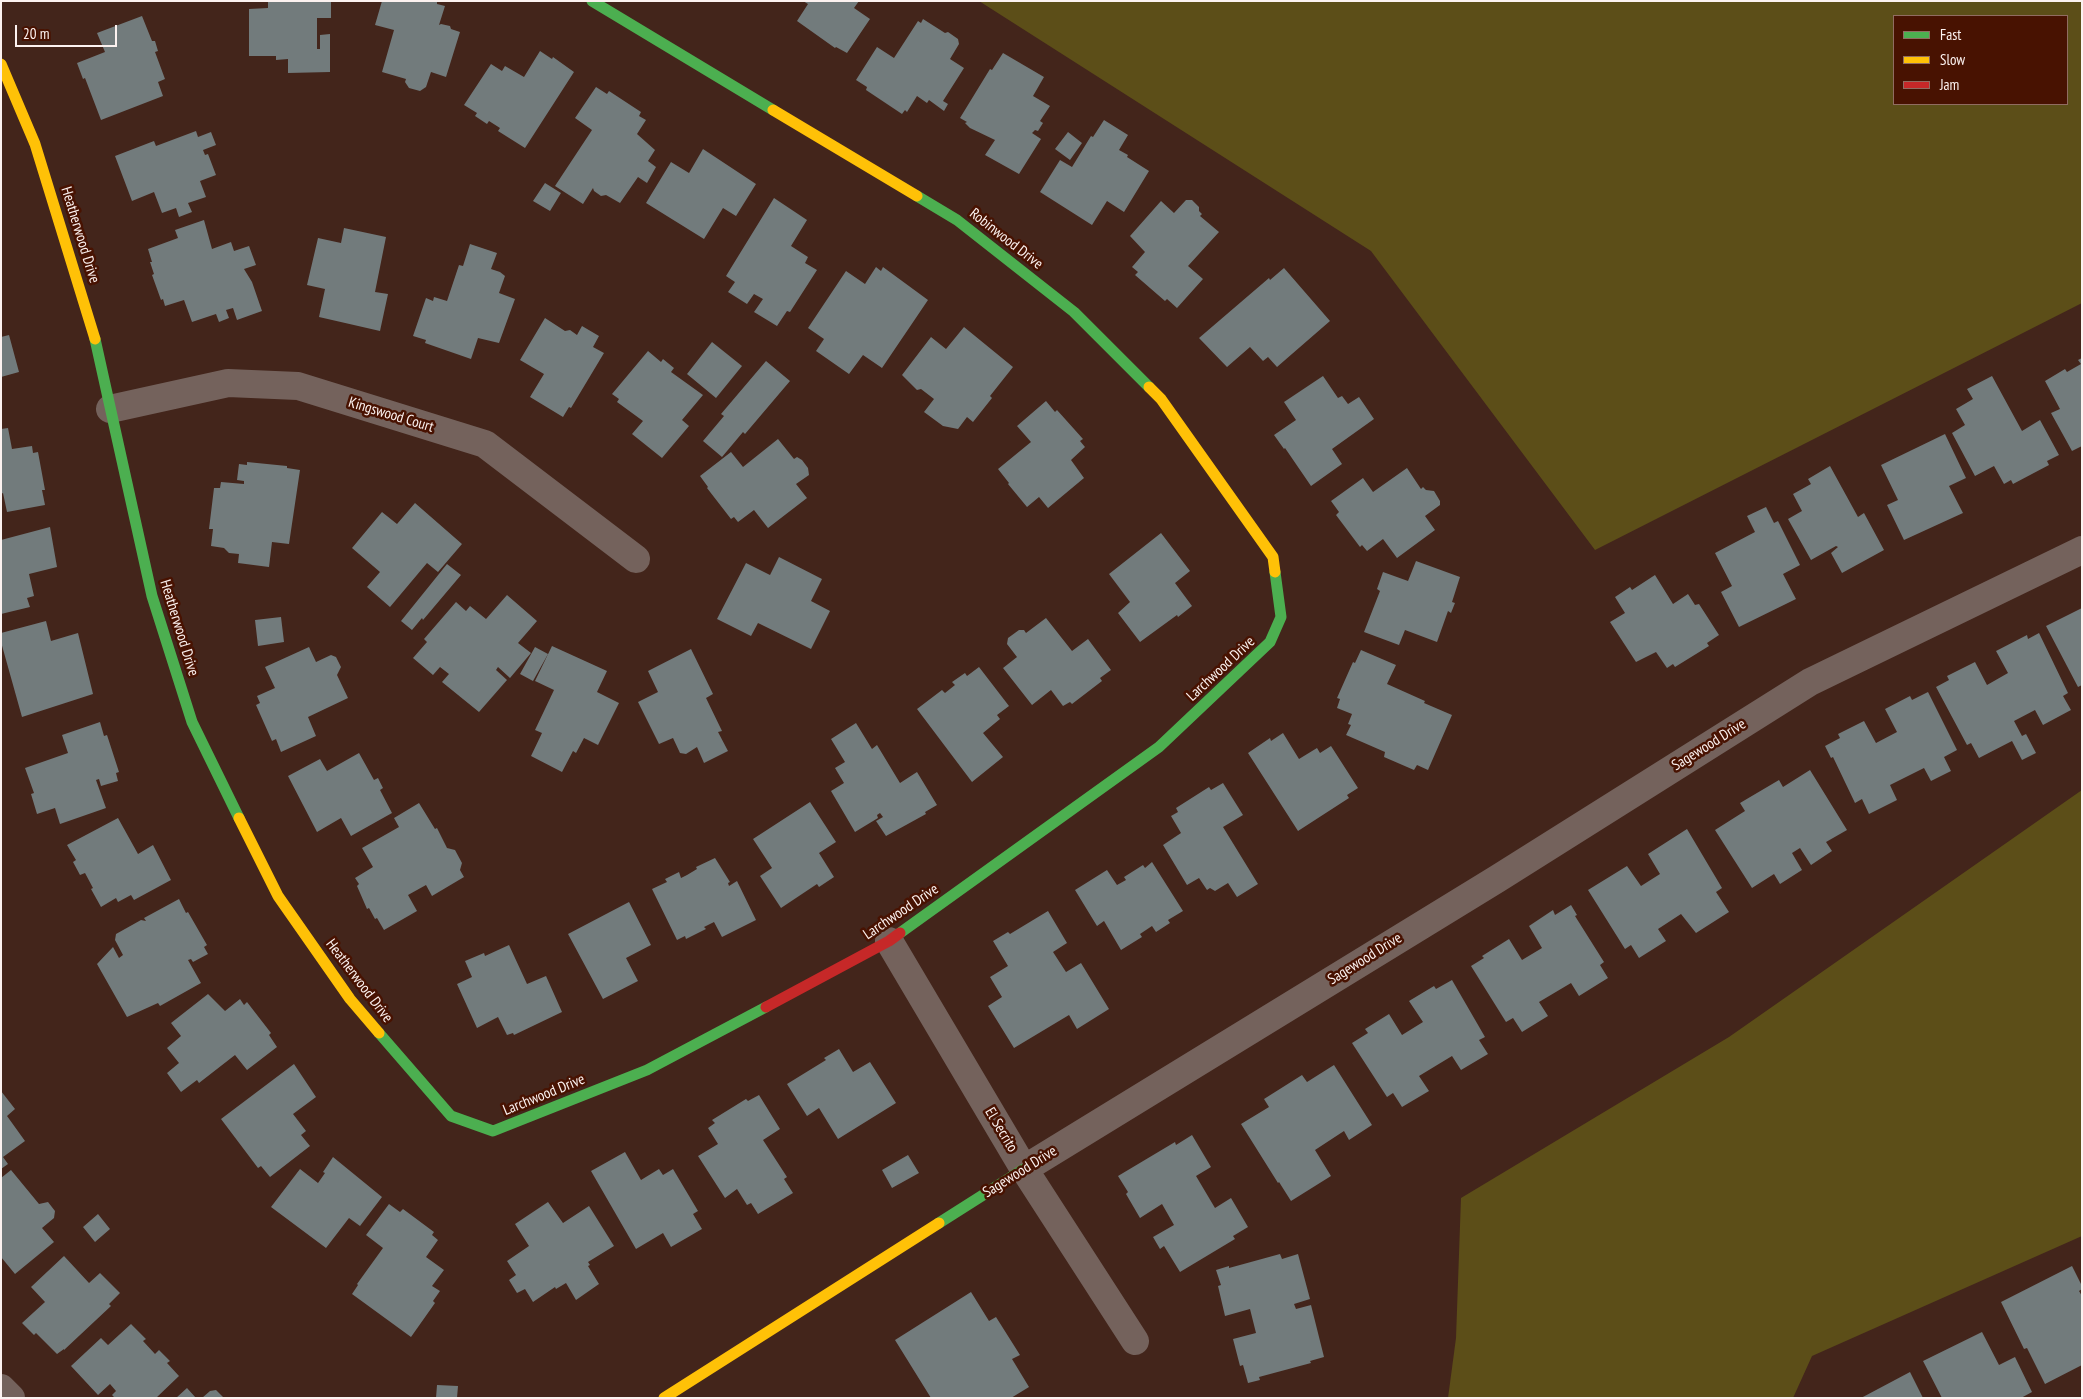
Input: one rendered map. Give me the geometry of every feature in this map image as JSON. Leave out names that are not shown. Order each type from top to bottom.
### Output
[{"type":"street","name":"Robinwood Drive","points":[[592,1],[957,220],[1074,312],[1161,399],[1273,557],[1281,616]]},
{"type":"street","name":"Heatherwood Drive","points":[[1,64],[35,144],[91,323],[152,596],[192,722],[278,896],[356,1006],[451,1116],[474,1123]]},
{"type":"street","name":"Kingswood Court","points":[[110,409],[228,382],[298,386],[485,444],[636,559]]},
{"type":"street","name":"Sagewood Drive","points":[[664,1398],[1024,1169],[1496,879],[1810,682],[2082,550]]},
{"type":"street","name":"Larchwood Drive","points":[[474,1123],[493,1131],[647,1070],[889,941],[1159,747],[1270,642],[1281,616]]},
{"type":"street","name":"El Secrito","points":[[889,941],[1024,1169],[1135,1341]]},
{"type":"street","points":[[1,1388],[11,1398]]},
{"type":"shaded area","points":[[979,1],[2082,1],[2082,303],[1595,550],[1371,251]]},
{"type":"shaded area","points":[[2082,790],[2082,1236],[1812,1356],[1793,1398],[1448,1398],[1456,1338],[1461,1198],[1729,1037]]},
{"type":"building","points":[[268,1],[331,1],[331,18],[317,18],[317,49],[320,49],[320,35],[330,34],[330,72],[288,73],[288,59],[276,60],[276,56],[249,56],[249,9],[268,8]]},
{"type":"building","points":[[382,1],[437,1],[437,4],[445,6],[439,25],[450,26],[451,29],[460,32],[446,77],[431,72],[426,87],[420,91],[409,88],[405,82],[406,79],[382,72],[394,30],[375,25]]},
{"type":"building","points":[[803,1],[859,1],[854,8],[870,19],[847,53],[835,48],[797,21],[808,4]]},
{"type":"building","points":[[142,16],[158,51],[155,52],[165,79],[158,82],[163,96],[101,120],[85,78],[83,79],[77,63],[105,52],[97,33]]},
{"type":"building","points":[[923,19],[958,39],[959,44],[950,59],[964,68],[943,101],[948,104],[944,111],[929,100],[927,103],[917,96],[907,112],[905,110],[902,114],[866,90],[867,87],[856,80],[877,47],[894,58],[918,21],[921,23]]},
{"type":"building","points":[[540,51],[552,59],[553,57],[574,72],[525,148],[498,131],[500,128],[489,121],[487,124],[475,116],[477,113],[464,105],[491,64],[502,71],[505,66],[524,77]]},
{"type":"building","points":[[1003,53],[1044,77],[1033,96],[1050,106],[1040,121],[1043,123],[1038,131],[1035,130],[1032,133],[1041,139],[1019,174],[985,155],[995,140],[970,128],[965,123],[967,122],[960,118],[990,69],[992,70]]},
{"type":"building","points":[[596,87],[607,94],[609,91],[641,112],[639,116],[646,120],[637,134],[655,150],[648,161],[656,167],[647,183],[638,177],[620,203],[606,195],[601,196],[593,188],[583,204],[555,186],[592,130],[575,118]]},
{"type":"building","points":[[1104,120],[1128,135],[1119,150],[1149,171],[1124,212],[1107,201],[1092,225],[1040,192],[1060,160],[1072,167],[1091,136],[1093,137]]},
{"type":"building","points":[[196,131],[198,137],[211,132],[216,145],[203,150],[205,155],[208,154],[216,175],[200,181],[206,197],[188,203],[192,212],[179,217],[176,208],[162,213],[154,192],[132,201],[115,156],[154,141],[156,146]]},
{"type":"building","points":[[1068,132],[1082,143],[1070,160],[1055,149]]},
{"type":"building","points":[[703,149],[756,184],[736,216],[723,208],[704,239],[646,203],[671,162],[689,173]]},
{"type":"building","points":[[545,183],[561,193],[550,211],[533,201]]},
{"type":"building","points":[[774,198],[807,220],[791,246],[808,257],[805,263],[817,270],[790,312],[787,311],[777,326],[754,312],[763,299],[754,294],[747,304],[728,292],[735,282],[726,276]]},
{"type":"building","points":[[1186,200],[1192,200],[1199,207],[1199,211],[1202,214],[1200,216],[1219,232],[1188,266],[1203,279],[1177,308],[1167,299],[1165,301],[1135,275],[1138,272],[1132,267],[1145,252],[1130,236],[1161,201],[1174,213]]},
{"type":"building","points":[[204,220],[212,249],[231,242],[234,251],[249,246],[256,265],[244,269],[252,282],[262,311],[237,320],[233,308],[226,310],[229,318],[219,322],[216,314],[192,322],[184,300],[165,306],[163,299],[161,300],[152,275],[154,274],[148,249],[178,238],[175,230]]},
{"type":"building","points":[[344,228],[386,237],[375,292],[388,294],[380,331],[319,317],[325,289],[307,285],[318,238],[341,243]]},
{"type":"building","points":[[470,244],[497,253],[491,269],[505,276],[499,293],[515,299],[499,343],[478,338],[471,359],[425,343],[426,340],[413,336],[426,298],[433,301],[434,297],[447,301],[459,265],[463,266]]},
{"type":"building","points":[[876,267],[881,271],[883,267],[928,300],[882,368],[863,355],[849,374],[816,351],[824,339],[808,328],[846,271],[865,284]]},
{"type":"building","points":[[1284,268],[1330,321],[1277,367],[1268,357],[1263,361],[1250,347],[1227,367],[1199,338],[1269,278],[1270,280]]},
{"type":"building","points":[[545,318],[565,331],[570,330],[577,335],[582,326],[599,336],[593,347],[604,353],[571,408],[569,407],[563,417],[530,397],[544,374],[520,360]]},
{"type":"building","points":[[964,327],[1013,367],[990,396],[992,398],[973,422],[967,417],[958,429],[943,426],[924,412],[934,399],[921,389],[917,390],[902,375],[931,337],[946,349]]},
{"type":"building","points":[[9,335],[19,372],[1,377],[1,337]]},
{"type":"building","points":[[712,342],[742,366],[716,398],[687,374]]},
{"type":"building","points":[[648,351],[661,362],[663,359],[674,368],[671,372],[703,395],[682,420],[689,426],[662,458],[632,434],[643,421],[617,402],[619,399],[612,394]]},
{"type":"building","points":[[2082,358],[2082,446],[2072,451],[2051,413],[2060,409],[2045,381],[2065,369],[2067,372],[2081,364],[2078,360]]},
{"type":"building","points":[[766,361],[790,381],[745,434],[743,432],[722,457],[703,441],[724,416],[721,414]]},
{"type":"building","points":[[1323,376],[1338,398],[1342,396],[1348,404],[1359,397],[1374,419],[1332,449],[1342,464],[1311,486],[1274,435],[1296,420],[1284,402]]},
{"type":"building","points":[[1992,376],[2022,431],[2040,420],[2059,455],[2047,461],[2049,465],[2013,484],[2011,480],[2004,484],[1994,466],[1975,476],[1952,433],[1965,425],[1956,409],[1973,399],[1967,389]]},
{"type":"building","points":[[1046,401],[1055,412],[1057,410],[1083,439],[1080,441],[1085,447],[1071,460],[1084,478],[1048,508],[1039,497],[1027,507],[998,469],[1031,442],[1017,426]]},
{"type":"building","points":[[8,428],[12,449],[32,446],[33,453],[38,452],[45,490],[42,490],[45,505],[7,512],[3,493],[1,494],[1,429]]},
{"type":"building","points":[[1945,434],[1966,478],[1949,486],[1963,513],[1904,540],[1887,505],[1898,500],[1881,465]]},
{"type":"building","points":[[778,439],[794,459],[797,457],[802,460],[808,468],[809,475],[796,484],[807,498],[768,528],[754,510],[738,522],[734,517],[731,519],[700,476],[731,452],[743,467]]},
{"type":"building","points":[[247,462],[287,466],[287,468],[300,470],[289,544],[272,542],[269,567],[238,563],[239,554],[229,553],[224,548],[211,546],[213,529],[209,529],[214,488],[220,488],[221,482],[244,484],[244,481],[237,480],[239,464],[247,465]]},
{"type":"building","points":[[1830,466],[1858,517],[1864,513],[1884,550],[1842,573],[1831,553],[1838,547],[1836,546],[1811,560],[1788,519],[1802,511],[1793,494],[1811,484],[1808,479]]},
{"type":"building","points":[[1407,468],[1421,489],[1423,487],[1426,490],[1434,491],[1440,501],[1440,505],[1425,516],[1435,530],[1397,558],[1383,539],[1367,551],[1362,545],[1360,547],[1336,515],[1339,512],[1331,501],[1363,478],[1373,492]]},
{"type":"building","points":[[415,503],[462,544],[438,572],[427,563],[390,607],[367,587],[380,572],[352,548],[382,512],[397,524]]},
{"type":"building","points":[[1766,507],[1774,523],[1778,521],[1800,565],[1783,574],[1796,599],[1739,627],[1721,592],[1732,586],[1715,553],[1755,532],[1747,516]]},
{"type":"building","points":[[50,527],[57,567],[29,574],[34,596],[27,598],[30,607],[1,614],[1,540]]},
{"type":"building","points":[[1161,533],[1190,571],[1175,583],[1192,606],[1140,642],[1118,613],[1130,602],[1109,574]]},
{"type":"building","points":[[779,557],[822,579],[811,601],[830,611],[811,649],[758,623],[751,636],[717,619],[746,563],[770,575]]},
{"type":"building","points":[[1416,561],[1460,577],[1452,602],[1455,603],[1451,613],[1448,611],[1437,642],[1405,630],[1399,645],[1364,632],[1380,591],[1377,589],[1383,572],[1408,581]]},
{"type":"building","points":[[447,564],[461,575],[423,620],[422,618],[412,630],[401,621]]},
{"type":"building","points":[[1655,575],[1673,604],[1688,594],[1695,605],[1699,604],[1719,635],[1707,643],[1709,646],[1675,667],[1673,664],[1667,668],[1656,652],[1636,662],[1610,622],[1625,613],[1615,597],[1630,587],[1632,590]]},
{"type":"building","points":[[507,595],[537,621],[518,643],[531,653],[510,678],[498,667],[496,670],[507,680],[479,712],[442,682],[449,674],[440,667],[433,675],[413,658],[427,642],[424,639],[456,602],[466,611],[470,606],[486,619]]},
{"type":"building","points":[[2082,608],[2082,685],[2078,687],[2046,626]]},
{"type":"building","points":[[281,617],[284,642],[258,646],[255,620]]},
{"type":"building","points":[[1046,618],[1072,651],[1088,639],[1111,670],[1100,678],[1102,681],[1072,704],[1070,702],[1063,706],[1051,690],[1032,705],[1003,668],[1017,657],[1007,644],[1008,638],[1019,630],[1024,630],[1026,633]]},
{"type":"building","points":[[46,621],[51,641],[78,633],[93,694],[22,717],[1,642],[1,633]]},
{"type":"building","points":[[2039,633],[2068,693],[2063,696],[2071,710],[2043,725],[2035,710],[2014,721],[2022,736],[2026,734],[2036,753],[2022,760],[2012,741],[1979,758],[1971,743],[1967,745],[1936,687],[1949,680],[1947,676],[1975,662],[1987,685],[2008,673],[1996,651],[2027,635],[2028,639]]},
{"type":"building","points":[[552,646],[607,671],[597,692],[619,703],[598,745],[584,738],[576,753],[573,751],[562,772],[531,756],[542,733],[535,730],[554,690],[535,681]]},
{"type":"building","points":[[309,647],[316,662],[331,655],[336,657],[341,667],[337,675],[348,698],[308,717],[316,736],[281,752],[276,739],[272,741],[256,705],[260,703],[257,696],[275,688],[265,667]]},
{"type":"building","points":[[535,647],[548,654],[533,681],[520,674]]},
{"type":"building","points":[[691,649],[713,694],[706,698],[722,731],[718,732],[728,751],[704,763],[697,747],[686,754],[680,753],[673,738],[659,744],[638,702],[658,692],[648,671]]},
{"type":"building","points":[[1361,650],[1396,665],[1387,684],[1452,715],[1428,770],[1417,765],[1414,770],[1384,757],[1385,752],[1346,735],[1351,725],[1348,724],[1352,714],[1337,708],[1340,699],[1337,698],[1353,662],[1355,663]]},
{"type":"building","points":[[979,667],[1009,706],[997,715],[1000,719],[983,733],[1003,757],[972,782],[917,709],[942,690],[945,693],[955,685],[952,682],[965,673],[967,676]]},
{"type":"building","points":[[1928,692],[1957,750],[1944,757],[1951,771],[1931,781],[1924,768],[1890,785],[1897,800],[1869,814],[1862,799],[1855,803],[1833,757],[1831,758],[1825,746],[1840,738],[1838,734],[1864,721],[1876,743],[1897,732],[1885,709],[1910,696],[1912,700]]},
{"type":"building","points":[[100,722],[104,736],[107,735],[119,772],[116,773],[118,781],[101,786],[99,779],[96,780],[106,808],[60,824],[55,808],[37,814],[31,794],[34,793],[25,768],[68,753],[62,735]]},
{"type":"building","points":[[856,723],[872,749],[877,745],[900,783],[917,772],[937,805],[925,812],[926,814],[886,836],[876,821],[883,817],[880,813],[877,815],[878,818],[855,832],[831,791],[844,783],[835,768],[845,762],[831,739]]},
{"type":"building","points":[[1283,733],[1299,759],[1317,748],[1320,753],[1331,746],[1358,788],[1347,795],[1349,798],[1298,831],[1248,753],[1270,738],[1271,741]]},
{"type":"building","points":[[359,753],[374,780],[378,778],[383,788],[380,790],[392,813],[351,836],[341,818],[317,832],[288,776],[320,759],[327,771]]},
{"type":"building","points":[[1810,770],[1847,830],[1826,842],[1832,851],[1811,865],[1800,848],[1792,853],[1802,870],[1780,884],[1774,874],[1752,888],[1715,830],[1745,811],[1740,803],[1779,780],[1783,787]]},
{"type":"building","points":[[1223,783],[1243,815],[1223,827],[1258,884],[1237,897],[1228,883],[1215,891],[1210,888],[1207,890],[1199,878],[1187,885],[1163,845],[1181,833],[1171,816],[1178,812],[1176,808],[1209,787],[1211,790]]},
{"type":"building","points":[[810,802],[836,842],[819,853],[834,877],[819,887],[817,884],[781,908],[760,876],[772,868],[753,839]]},
{"type":"building","points":[[419,803],[435,829],[437,828],[447,848],[455,850],[462,863],[460,870],[464,877],[432,896],[426,885],[408,895],[417,911],[384,930],[369,908],[367,909],[357,886],[359,884],[355,878],[373,867],[362,848],[399,827],[394,818]]},
{"type":"building","points":[[118,818],[138,854],[153,845],[171,880],[134,900],[131,895],[118,902],[116,898],[101,907],[85,873],[80,875],[73,862],[76,860],[67,845]]},
{"type":"building","points":[[1687,829],[1722,888],[1716,892],[1729,912],[1696,933],[1681,914],[1658,929],[1666,941],[1639,958],[1631,945],[1625,949],[1588,890],[1627,866],[1641,886],[1660,874],[1648,854]]},
{"type":"building","points":[[715,858],[730,882],[728,883],[729,886],[737,881],[756,920],[722,937],[714,922],[704,927],[706,929],[686,939],[685,936],[677,940],[652,889],[667,882],[665,879],[679,872],[681,878],[697,869],[696,867]]},
{"type":"building","points":[[1152,862],[1183,911],[1168,920],[1170,923],[1156,932],[1152,926],[1140,934],[1142,937],[1121,950],[1104,921],[1097,926],[1075,890],[1107,870],[1117,885],[1126,880],[1124,877],[1143,865],[1145,868]]},
{"type":"building","points":[[179,899],[207,945],[204,947],[208,954],[193,962],[191,959],[188,960],[201,983],[160,1006],[158,1003],[127,1017],[97,964],[113,947],[119,958],[123,955],[115,940],[116,934],[141,920],[146,921],[144,918]]},
{"type":"building","points":[[629,902],[651,945],[626,958],[638,981],[603,999],[568,934]]},
{"type":"building","points":[[1571,905],[1577,915],[1575,916],[1604,962],[1600,965],[1608,978],[1579,996],[1571,983],[1539,1002],[1548,1016],[1522,1032],[1513,1018],[1506,1022],[1471,966],[1484,958],[1482,956],[1509,939],[1522,960],[1542,948],[1529,926],[1553,910],[1555,915]]},
{"type":"building","points":[[1048,911],[1067,943],[1053,952],[1066,972],[1081,963],[1109,1009],[1077,1029],[1069,1015],[1014,1048],[988,1006],[1002,997],[990,977],[1008,966],[993,941],[1008,932],[1010,934]]},
{"type":"building","points":[[509,945],[527,984],[546,976],[562,1012],[514,1035],[513,1033],[507,1035],[498,1017],[477,1028],[457,984],[472,977],[465,961],[484,953],[485,956]]},
{"type":"building","points":[[1452,980],[1485,1037],[1479,1040],[1488,1054],[1461,1070],[1452,1056],[1419,1076],[1429,1091],[1402,1107],[1393,1093],[1387,1097],[1352,1043],[1368,1033],[1365,1029],[1389,1014],[1402,1035],[1423,1022],[1409,1001],[1434,986],[1436,989]]},
{"type":"building","points":[[208,994],[225,1011],[240,999],[244,1005],[247,1002],[271,1033],[269,1035],[277,1047],[247,1070],[235,1055],[199,1083],[197,1080],[181,1092],[167,1073],[179,1063],[167,1048],[181,1036],[171,1023]]},
{"type":"building","points":[[839,1049],[853,1072],[870,1062],[896,1103],[838,1139],[819,1108],[807,1116],[787,1084],[826,1060],[824,1058]]},
{"type":"building","points":[[294,1064],[316,1097],[293,1114],[306,1131],[301,1135],[310,1146],[270,1177],[261,1166],[258,1168],[221,1119]]},
{"type":"building","points":[[1334,1065],[1372,1125],[1349,1140],[1344,1131],[1315,1150],[1331,1176],[1291,1201],[1241,1124],[1269,1107],[1264,1099],[1302,1075],[1307,1082]]},
{"type":"building","points":[[1,1091],[15,1109],[7,1116],[25,1141],[3,1157],[8,1164],[1,1169]]},
{"type":"building","points":[[759,1095],[780,1129],[763,1140],[787,1177],[784,1179],[793,1193],[758,1214],[751,1203],[747,1205],[737,1189],[725,1198],[698,1156],[718,1144],[708,1128],[715,1123],[712,1120],[746,1099],[748,1101]]},
{"type":"building","points":[[1192,1135],[1211,1167],[1196,1176],[1215,1208],[1231,1198],[1248,1227],[1233,1236],[1235,1239],[1180,1272],[1164,1246],[1160,1249],[1153,1237],[1174,1225],[1162,1204],[1140,1218],[1118,1176],[1175,1142],[1176,1145]]},
{"type":"building","points":[[625,1152],[641,1180],[659,1169],[663,1175],[673,1169],[698,1211],[693,1214],[702,1229],[671,1247],[663,1233],[636,1249],[591,1171]]},
{"type":"building","points":[[908,1155],[919,1173],[892,1188],[882,1170]]},
{"type":"building","points":[[333,1157],[382,1197],[360,1226],[349,1218],[326,1248],[271,1207],[300,1169],[318,1183]]},
{"type":"building","points":[[11,1170],[39,1204],[48,1202],[55,1211],[54,1218],[42,1228],[54,1242],[15,1274],[1,1257],[1,1178]]},
{"type":"building","points":[[548,1202],[563,1223],[589,1206],[614,1246],[588,1262],[590,1265],[588,1266],[599,1284],[576,1300],[566,1283],[556,1289],[555,1287],[533,1302],[525,1289],[517,1293],[509,1280],[516,1275],[507,1261],[529,1246],[515,1224]]},
{"type":"building","points":[[389,1204],[400,1212],[403,1209],[434,1232],[432,1235],[438,1240],[426,1257],[444,1270],[432,1286],[440,1291],[433,1301],[435,1303],[411,1337],[352,1294],[383,1248],[366,1235]]},
{"type":"building","points":[[98,1214],[110,1229],[95,1242],[83,1227]]},
{"type":"building","points":[[1280,1254],[1282,1259],[1298,1254],[1310,1299],[1294,1304],[1296,1309],[1311,1305],[1324,1357],[1310,1361],[1311,1363],[1259,1377],[1260,1380],[1248,1383],[1243,1365],[1240,1366],[1233,1339],[1256,1333],[1250,1309],[1225,1316],[1218,1286],[1221,1285],[1216,1270]]},
{"type":"building","points":[[64,1256],[89,1283],[100,1273],[120,1293],[109,1304],[111,1306],[64,1350],[57,1354],[36,1333],[34,1335],[22,1323],[45,1302],[31,1287]]},
{"type":"building","points":[[2072,1266],[2082,1286],[2082,1289],[2079,1291],[2082,1296],[2082,1365],[2045,1384],[2027,1348],[2024,1349],[2001,1302]]},
{"type":"building","points":[[971,1292],[989,1321],[996,1317],[1020,1355],[1012,1359],[1029,1387],[1011,1398],[931,1398],[895,1340]]},
{"type":"building","points":[[131,1324],[146,1339],[143,1341],[155,1354],[159,1350],[170,1361],[167,1363],[179,1376],[156,1398],[115,1398],[112,1395],[116,1391],[110,1384],[98,1395],[71,1366],[101,1338],[108,1345]]},
{"type":"building","points":[[1982,1332],[1999,1365],[2015,1357],[2032,1392],[2021,1398],[1942,1398],[1923,1361]]},
{"type":"building","points":[[1910,1372],[1923,1398],[1861,1398]]},
{"type":"building","points":[[437,1385],[458,1386],[457,1398],[436,1398]]},
{"type":"building","points":[[187,1388],[196,1398],[176,1398]]},
{"type":"building","points":[[216,1390],[224,1398],[202,1398],[210,1391]]},
{"type":"traffic: fast","points":[[592,1],[773,110]]},
{"type":"traffic: fast","points":[[917,196],[957,220],[1074,312],[1149,387]]},
{"type":"traffic: fast","points":[[95,339],[152,596],[192,722],[239,818]]},
{"type":"traffic: fast","points":[[900,933],[1159,747],[1270,642],[1281,617],[1275,572]]},
{"type":"traffic: fast","points":[[379,1033],[451,1116],[493,1131],[647,1070],[766,1007]]},
{"type":"traffic: fast","points":[[939,1223],[1024,1169]]},
{"type":"traffic: slow","points":[[1,64],[35,144],[95,339]]},
{"type":"traffic: slow","points":[[773,110],[917,196]]},
{"type":"traffic: slow","points":[[1149,387],[1161,399],[1273,557],[1275,572]]},
{"type":"traffic: slow","points":[[239,818],[278,896],[350,999],[379,1033]]},
{"type":"traffic: slow","points":[[664,1398],[939,1223]]},
{"type":"traffic: jam","points":[[766,1007],[889,941],[900,933]]}]
